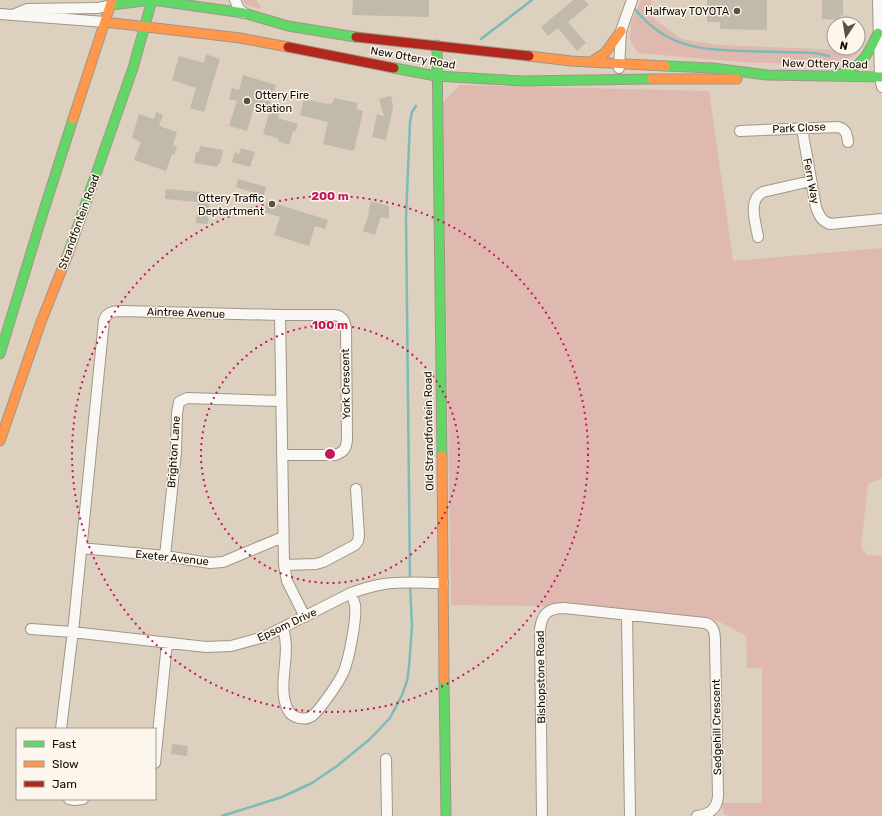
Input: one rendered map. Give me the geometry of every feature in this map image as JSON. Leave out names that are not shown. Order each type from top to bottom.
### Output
[{"type":"main road","name":"New Ottery Road","points":[[112,3],[152,0],[209,4],[310,31],[505,54],[619,64],[713,68],[767,75],[828,76],[881,80]]},
{"type":"main road","name":"Strandfontein Road","points":[[0,441],[41,322],[75,237],[133,68],[152,0]]},
{"type":"main road","points":[[0,354],[43,213],[112,3]]},
{"type":"main road","name":"New Ottery Road","points":[[105,22],[240,38],[436,76],[522,81],[741,79],[767,75]]},
{"type":"main road","points":[[591,62],[598,60],[604,54],[621,31]]},
{"type":"main road","points":[[828,76],[847,71],[862,63],[880,37]]},
{"type":"main road","name":"Old Strandfontein Road","points":[[437,46],[436,76],[446,816]]},
{"type":"street","points":[[235,0],[239,9],[244,13]]},
{"type":"street","points":[[618,79],[621,31],[632,0]]},
{"type":"street","points":[[878,0],[881,80]]},
{"type":"street","points":[[15,14],[28,9],[98,8],[112,3]]},
{"type":"street","points":[[0,14],[15,14],[35,18],[105,22]]},
{"type":"street","name":"Park Close","points":[[740,130],[802,129],[833,126],[842,128],[846,134],[848,142]]},
{"type":"street","name":"Fern Way","points":[[802,129],[811,181],[818,213],[821,219],[825,222],[835,224],[882,219]]},
{"type":"street","points":[[758,238],[753,206],[757,196],[763,192],[811,181]]},
{"type":"street","name":"Aintree Avenue","points":[[61,728],[104,320],[106,316],[110,312],[122,311],[280,315]]},
{"type":"street","points":[[280,315],[284,565],[287,581],[305,617]]},
{"type":"street","name":"York Crescent","points":[[280,315],[339,316],[343,318],[345,322],[346,352],[346,448],[342,453],[335,455],[282,455]]},
{"type":"street","name":"Brighton Lane","points":[[165,556],[176,452],[177,413],[179,402],[187,398],[281,401]]},
{"type":"street","points":[[284,565],[316,564],[323,562],[355,545],[359,535],[356,489]]},
{"type":"street","name":"Exeter Avenue","points":[[81,548],[165,556],[210,563],[223,562],[283,537]]},
{"type":"street","name":"Epsom Drive","points":[[31,629],[72,632],[206,647],[231,646],[256,640],[283,629],[351,593],[376,585],[397,583],[443,583]]},
{"type":"street","points":[[283,629],[287,643],[284,683],[286,704],[288,711],[292,715],[302,719],[308,718],[317,711],[344,672],[354,621],[355,605],[351,593]]},
{"type":"street","name":"Bishopstone Road","points":[[542,816],[540,629],[543,617],[546,613],[556,608],[705,622],[712,626]]},
{"type":"street","points":[[627,615],[630,816]]},
{"type":"street","name":"Sedgehill Crescent","points":[[697,816],[709,813],[713,810],[716,806],[718,796],[715,642],[714,630],[712,626]]},
{"type":"street","points":[[156,753],[167,643]]},
{"type":"street","points":[[386,759],[387,816]]},
{"type":"shaded area","points":[[243,0],[256,0],[261,7],[260,9],[246,5]]},
{"type":"shaded area","points":[[641,0],[651,0],[654,19],[681,39],[718,45],[826,49],[826,56],[854,56],[841,63],[792,64],[740,62],[638,53],[630,40],[631,23]]},
{"type":"shaded area","points":[[460,85],[709,91],[733,261],[882,248],[882,478],[868,484],[861,547],[867,555],[882,556],[882,816],[724,815],[722,803],[762,803],[762,668],[747,668],[746,636],[718,621],[543,606],[451,605],[443,102]]},
{"type":"building","points":[[353,0],[429,0],[429,17],[352,15]]},
{"type":"building","points":[[573,0],[584,0],[589,5],[568,22],[586,43],[577,51],[558,28],[548,36],[541,27]]},
{"type":"building","name":"Halfway TOYOTA","points":[[707,0],[767,0],[767,30],[720,29],[720,22],[707,22]]},
{"type":"building","points":[[822,0],[843,0],[843,16],[826,16],[826,19],[822,19]]},
{"type":"building","points":[[206,54],[220,59],[204,112],[190,108],[196,88],[172,80],[179,56],[204,63]]},
{"type":"building","points":[[243,75],[276,85],[268,111],[254,107],[247,131],[229,126],[237,101],[229,99],[232,88],[239,90]]},
{"type":"building","points":[[391,96],[393,107],[386,140],[372,137],[377,114],[384,116],[379,99]]},
{"type":"building","points":[[334,98],[358,103],[356,109],[363,111],[354,151],[323,144],[328,122],[300,115],[304,99],[332,104]]},
{"type":"building","points":[[271,107],[280,110],[278,118],[298,124],[295,132],[293,131],[289,145],[278,141],[279,139],[263,134]]},
{"type":"building","points":[[156,112],[163,115],[159,126],[177,132],[173,145],[177,147],[174,155],[172,154],[166,171],[134,160],[141,142],[132,138],[139,114],[154,119]]},
{"type":"building","points":[[200,146],[223,150],[218,167],[194,163],[196,152],[199,152]]},
{"type":"building","points":[[241,148],[255,152],[250,167],[232,162],[235,152],[239,154]]},
{"type":"building","points":[[238,179],[266,187],[264,196],[236,187]]},
{"type":"building","points":[[166,189],[210,193],[208,224],[196,223],[198,202],[165,199]]},
{"type":"building","points":[[267,201],[328,220],[325,229],[315,226],[309,246],[274,235],[280,217],[264,212]]},
{"type":"building","points":[[371,201],[389,206],[389,219],[381,217],[375,235],[363,231]]},
{"type":"building","points":[[172,744],[188,746],[187,756],[171,754]]},
{"type":"waterway","points":[[481,39],[532,0]]},
{"type":"waterway","points":[[633,7],[657,31],[684,44],[713,49],[814,53],[826,55]]},
{"type":"waterway","points":[[410,580],[406,218],[410,122],[412,112],[416,106]]},
{"type":"waterway","points":[[222,816],[282,797],[312,783],[337,766],[370,739],[390,718],[402,695],[407,681],[412,626],[410,585]]},
{"type":"traffic: fast","points":[[111,5],[152,0],[244,13],[288,26],[356,37]]},
{"type":"traffic: fast","points":[[68,254],[133,68],[152,0]]},
{"type":"traffic: fast","points":[[840,74],[848,71],[864,58],[878,33]]},
{"type":"traffic: fast","points":[[437,45],[442,456]]},
{"type":"traffic: fast","points":[[665,66],[713,68],[767,75],[882,77]]},
{"type":"traffic: fast","points":[[394,68],[436,76],[522,81],[652,79]]},
{"type":"traffic: fast","points":[[0,354],[73,119]]},
{"type":"traffic: fast","points":[[444,679],[446,816]]},
{"type":"traffic: slow","points":[[73,119],[112,0]]},
{"type":"traffic: slow","points":[[105,22],[240,38],[288,47]]},
{"type":"traffic: slow","points":[[591,62],[605,53],[621,31]]},
{"type":"traffic: slow","points":[[529,56],[571,61],[665,66]]},
{"type":"traffic: slow","points":[[652,79],[737,79]]},
{"type":"traffic: slow","points":[[0,441],[41,322],[68,254]]},
{"type":"traffic: slow","points":[[442,456],[444,679]]},
{"type":"traffic: jam","points":[[356,37],[529,56]]},
{"type":"traffic: jam","points":[[288,47],[394,68]]},
{"type":"place","name":"Halfway TOYOTA","points":[[737,11]]},
{"type":"place","name":"Ottery Fire Station","points":[[247,101]]},
{"type":"place","name":"Ottery Traffic Deptartment","points":[[272,204]]}]
